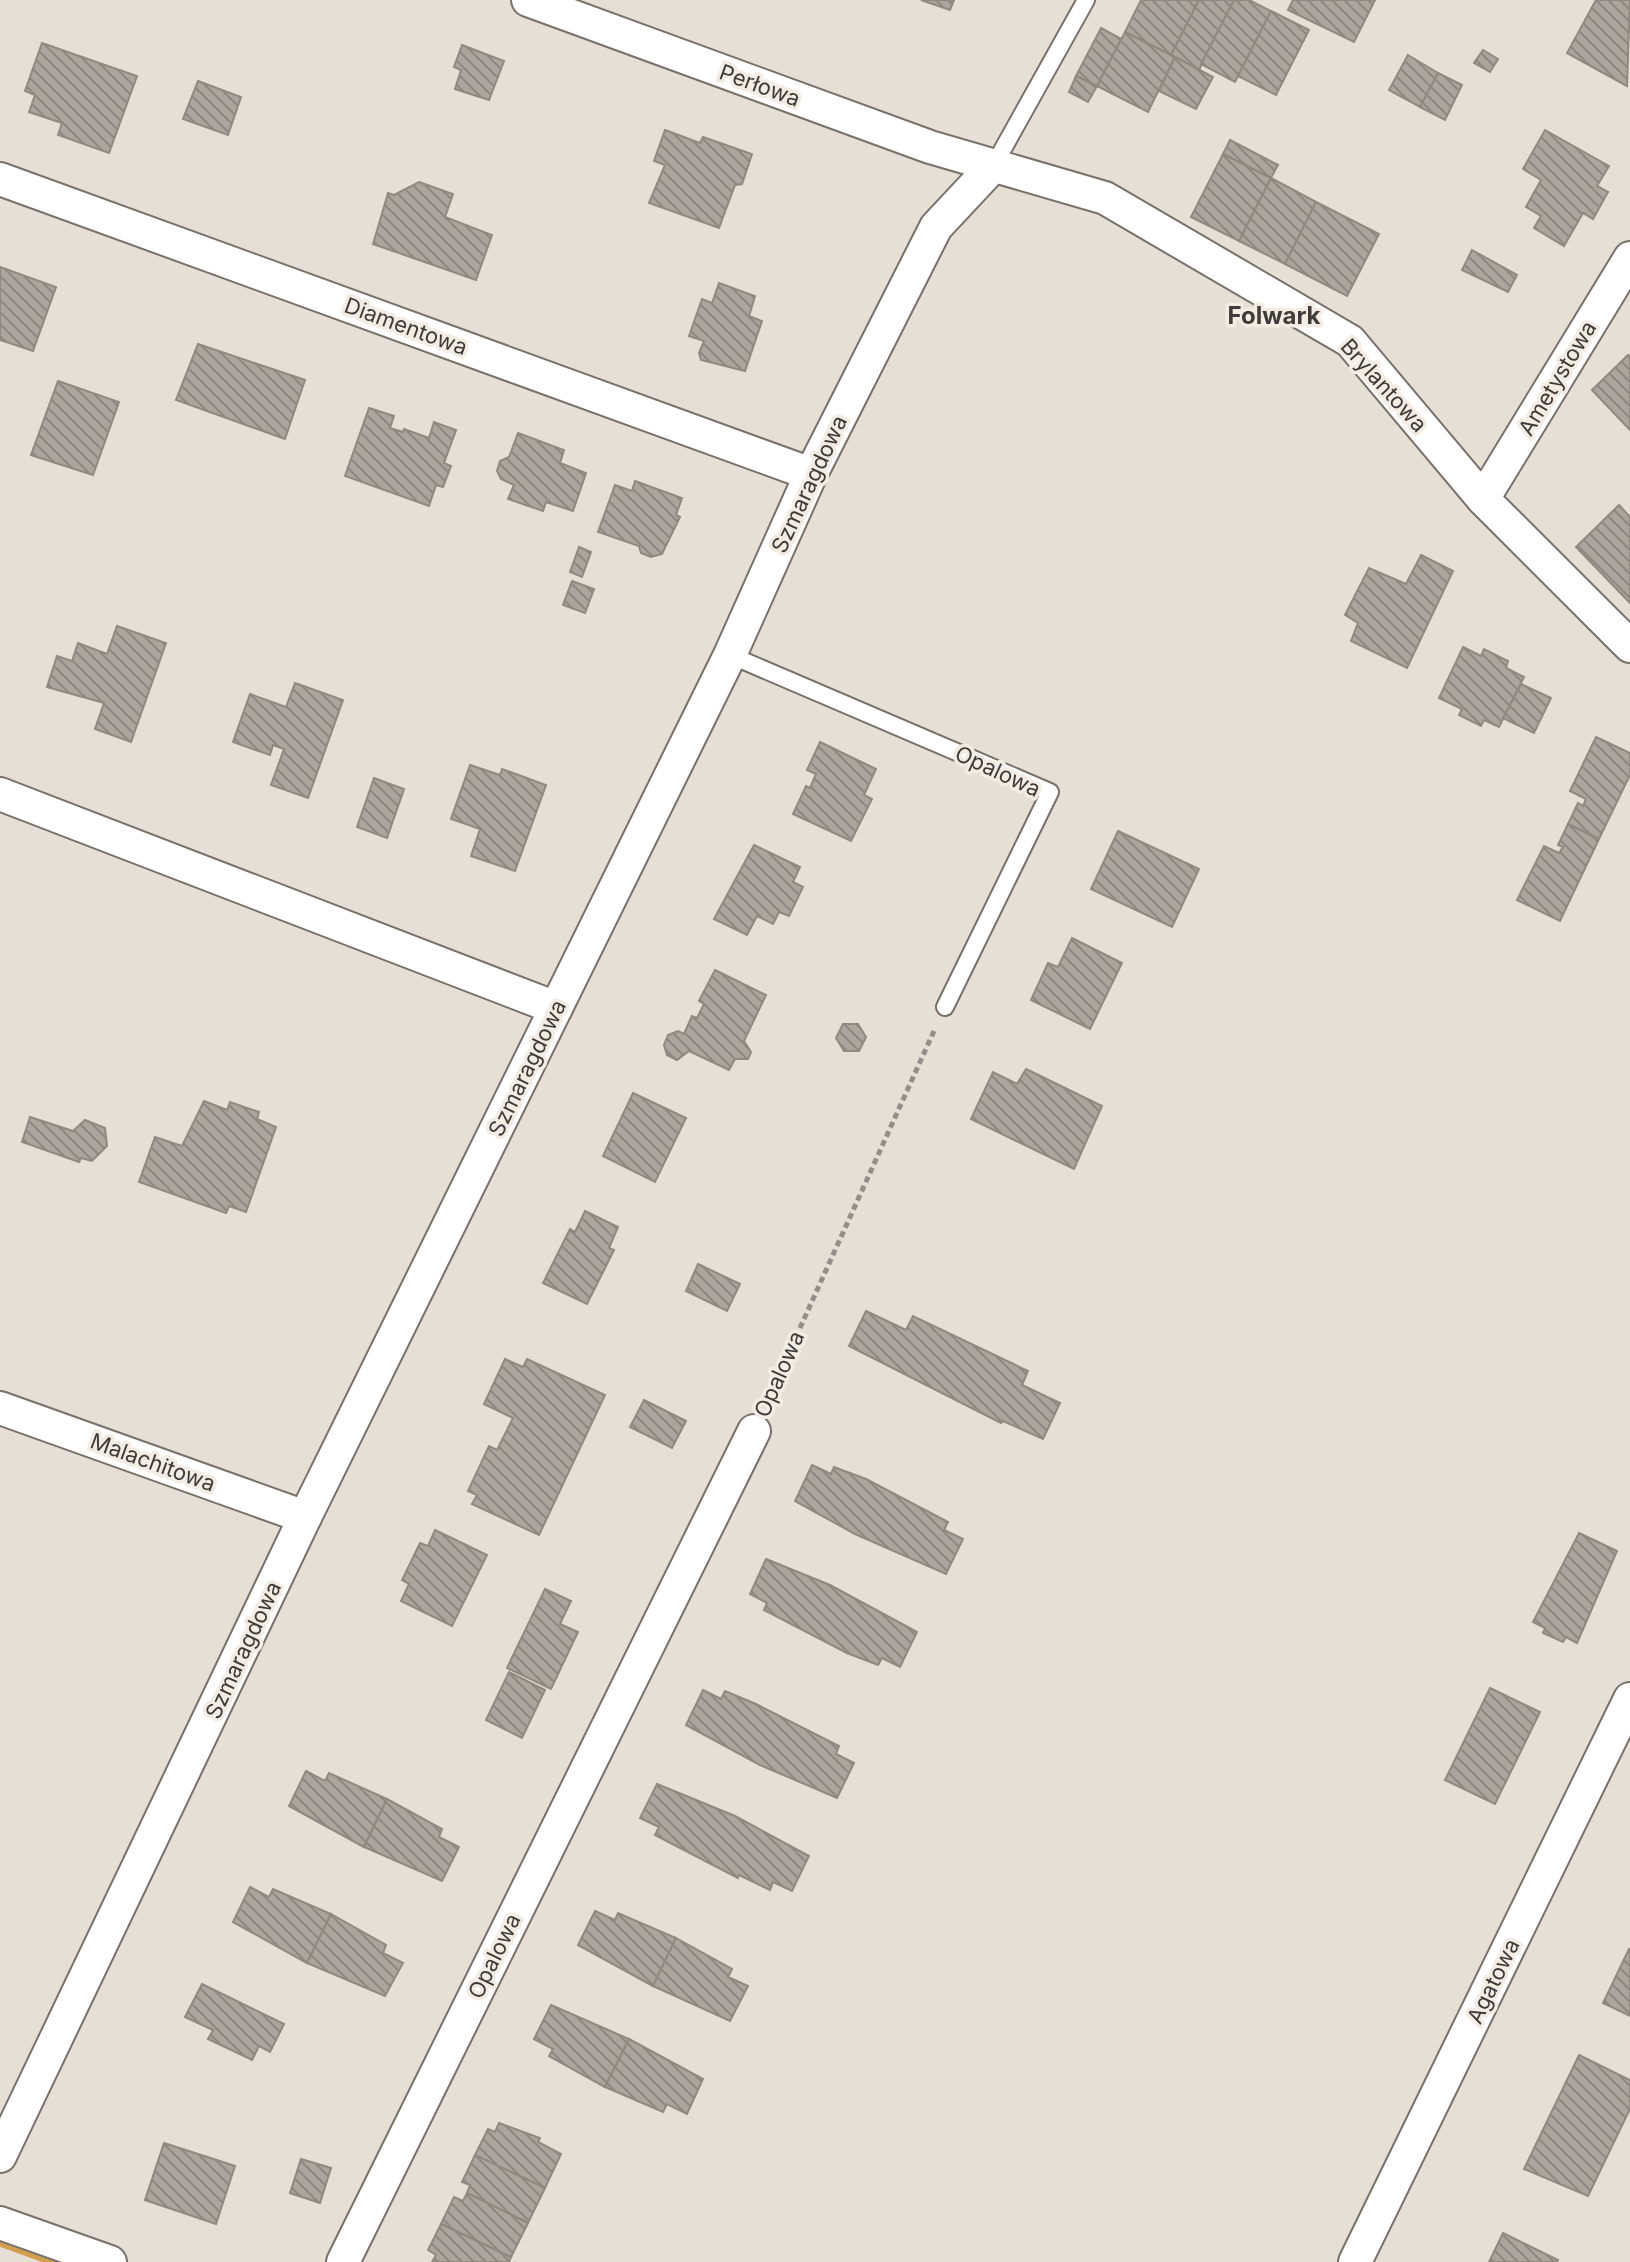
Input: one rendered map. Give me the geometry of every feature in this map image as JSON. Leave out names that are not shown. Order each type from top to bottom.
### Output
[{"type":"street","name":"Perłowa","points":[[528,0],[930,147],[994,165]]},
{"type":"street","name":"Szmaragdowa","points":[[0,2156],[305,1517],[730,655],[811,474],[936,227],[994,165]]},
{"type":"street","name":"Brylantowa","points":[[994,165],[1105,198],[1350,341],[1483,499],[1630,646]]},
{"type":"street","name":"Diamentowa","points":[[0,179],[811,474]]},
{"type":"street","name":"Ametystowa","points":[[1483,499],[1630,258]]},
{"type":"street","points":[[0,794],[556,1008]]},
{"type":"street","name":"Malachitowa","points":[[0,1408],[305,1517]]},
{"type":"street","name":"Opalowa","points":[[343,2262],[754,1431]]},
{"type":"street","name":"Agatowa","points":[[1355,2262],[1630,1699]]},
{"type":"street","points":[[0,2223],[110,2262]]},
{"type":"lane","name":"Szmaragdowa","points":[[994,165],[1086,0]]},
{"type":"lane","name":"Opalowa","points":[[730,655],[1050,792],[945,1007]]},
{"type":"path","name":"Opalowa","points":[[754,1431],[945,1007]]},
{"type":"building","points":[[921,0],[954,0],[950,10]]},
{"type":"building","points":[[1141,0],[1199,0],[1171,55],[1125,32]]},
{"type":"building","points":[[1199,0],[1234,0],[1199,70],[1171,55]]},
{"type":"building","points":[[1234,0],[1249,0],[1271,11],[1235,82],[1201,64]]},
{"type":"building","points":[[1293,0],[1375,0],[1354,42],[1288,10]]},
{"type":"building","points":[[1596,0],[1630,0],[1627,86],[1567,53]]},
{"type":"building","points":[[1271,11],[1309,30],[1276,95],[1238,76]]},
{"type":"building","points":[[1101,28],[1121,39],[1097,86],[1076,76]]},
{"type":"building","points":[[1125,32],[1175,57],[1148,112],[1097,86]]},
{"type":"building","points":[[42,43],[137,76],[109,153],[58,135],[62,123],[29,112],[35,95],[25,91]]},
{"type":"building","points":[[462,45],[504,61],[489,100],[455,89],[461,70],[454,67]]},
{"type":"building","points":[[1483,50],[1498,59],[1490,72],[1474,63]]},
{"type":"building","points":[[1408,55],[1438,73],[1420,107],[1389,90]]},
{"type":"building","points":[[1175,57],[1213,77],[1196,109],[1159,91]]},
{"type":"building","points":[[1438,73],[1462,85],[1445,120],[1420,107]]},
{"type":"building","points":[[1076,76],[1097,86],[1088,102],[1069,92]]},
{"type":"building","points":[[198,81],[241,97],[228,135],[183,119]]},
{"type":"building","points":[[665,130],[700,143],[703,137],[752,154],[742,184],[735,185],[719,228],[649,203],[665,165],[654,161]]},
{"type":"building","points":[[1545,130],[1609,166],[1597,186],[1608,192],[1593,219],[1583,213],[1564,246],[1534,228],[1541,216],[1526,207],[1541,180],[1523,169]]},
{"type":"building","points":[[1230,140],[1278,165],[1271,178],[1223,154]]},
{"type":"building","points":[[1223,154],[1271,178],[1239,241],[1191,217]]},
{"type":"building","points":[[1271,178],[1316,202],[1285,264],[1239,241]]},
{"type":"building","points":[[419,182],[453,194],[445,217],[492,235],[476,280],[373,244],[388,193],[394,195]]},
{"type":"building","points":[[1316,202],[1379,234],[1347,296],[1285,264]]},
{"type":"building","points":[[1472,250],[1517,275],[1508,292],[1462,270]]},
{"type":"building","points":[[0,267],[56,287],[33,351],[0,340]]},
{"type":"building","points":[[719,283],[755,296],[749,316],[762,321],[745,371],[701,360],[699,353],[704,341],[689,336],[702,299],[712,303]]},
{"type":"building","points":[[198,344],[305,380],[285,439],[176,400]]},
{"type":"building","points":[[1630,356],[1630,430],[1592,390]]},
{"type":"building","points":[[58,381],[119,402],[93,475],[31,455]]},
{"type":"building","points":[[369,408],[394,416],[390,428],[403,432],[404,429],[429,438],[434,422],[456,430],[444,463],[451,466],[443,487],[436,485],[429,506],[345,476]]},
{"type":"building","points":[[518,433],[564,450],[560,463],[586,473],[573,511],[546,502],[543,511],[508,499],[514,485],[501,479],[497,471],[500,461],[509,457]]},
{"type":"building","points":[[635,481],[682,498],[676,515],[680,517],[662,554],[651,557],[641,553],[639,546],[598,532],[615,485],[632,491]]},
{"type":"building","points":[[1619,505],[1630,517],[1630,603],[1576,547]]},
{"type":"building","points":[[579,547],[591,552],[582,577],[570,572]]},
{"type":"building","points":[[1421,555],[1453,571],[1407,668],[1351,641],[1358,623],[1345,615],[1369,568],[1406,584]]},
{"type":"building","points":[[572,581],[594,589],[585,613],[563,605]]},
{"type":"building","points":[[117,626],[166,643],[131,742],[95,729],[104,703],[47,687],[57,656],[72,661],[78,643],[107,654]]},
{"type":"building","points":[[1463,647],[1481,656],[1484,649],[1508,661],[1506,668],[1524,677],[1499,727],[1484,720],[1481,726],[1459,715],[1462,709],[1439,698]]},
{"type":"building","points":[[295,683],[343,700],[308,798],[271,785],[284,749],[273,745],[270,755],[233,742],[250,694],[286,707]]},
{"type":"building","points":[[1521,684],[1551,698],[1534,733],[1503,718]]},
{"type":"building","points":[[1596,737],[1630,753],[1630,775],[1599,839],[1568,824],[1578,803],[1583,806],[1586,799],[1570,791]]},
{"type":"building","points":[[820,742],[876,769],[864,795],[872,799],[851,841],[793,814],[806,786],[810,788],[816,774],[807,770]]},
{"type":"building","points":[[470,765],[500,775],[502,769],[546,785],[515,871],[471,856],[480,829],[451,819]]},
{"type":"building","points":[[374,778],[404,789],[387,838],[357,827]]},
{"type":"building","points":[[1568,824],[1599,839],[1560,921],[1517,900],[1544,846],[1559,853],[1563,847],[1558,845]]},
{"type":"building","points":[[1118,831],[1199,869],[1172,927],[1091,889]]},
{"type":"building","points":[[754,845],[800,867],[793,882],[803,887],[789,916],[779,912],[773,924],[757,916],[747,935],[714,919]]},
{"type":"building","points":[[1072,938],[1122,963],[1090,1029],[1031,1000],[1048,963],[1058,967]]},
{"type":"building","points":[[715,970],[766,995],[744,1041],[751,1052],[748,1059],[735,1059],[729,1070],[689,1051],[677,1060],[667,1055],[664,1045],[668,1035],[678,1031],[684,1034],[692,1016],[697,1018],[704,1004],[699,1001]]},
{"type":"building","points":[[843,1024],[858,1024],[866,1037],[859,1051],[844,1051],[836,1038]]},
{"type":"building","points":[[1026,1069],[1102,1106],[1074,1169],[971,1119],[993,1072],[1017,1084]]},
{"type":"building","points":[[633,1093],[686,1118],[655,1182],[603,1156]]},
{"type":"building","points":[[204,1101],[227,1110],[230,1102],[259,1112],[257,1119],[276,1127],[246,1212],[229,1206],[226,1213],[139,1182],[155,1137],[182,1146]]},
{"type":"building","points":[[30,1117],[73,1131],[85,1120],[105,1128],[107,1146],[92,1161],[81,1158],[79,1162],[22,1142]]},
{"type":"building","points":[[585,1211],[618,1227],[609,1248],[614,1250],[587,1304],[543,1283],[570,1229],[575,1232]]},
{"type":"building","points":[[698,1264],[740,1284],[727,1311],[686,1291]]},
{"type":"building","points":[[866,1311],[906,1330],[913,1316],[1028,1371],[1022,1385],[1060,1403],[1043,1439],[1003,1421],[1001,1423],[849,1346]]},
{"type":"building","points":[[505,1359],[523,1367],[527,1359],[605,1395],[539,1535],[472,1504],[477,1495],[468,1491],[489,1446],[497,1450],[513,1418],[484,1404]]},
{"type":"building","points":[[644,1400],[686,1421],[672,1448],[630,1427]]},
{"type":"building","points":[[812,1465],[831,1474],[834,1467],[866,1479],[948,1522],[944,1530],[963,1539],[946,1574],[855,1534],[795,1501]]},
{"type":"building","points":[[435,1530],[487,1555],[452,1626],[401,1601],[409,1584],[402,1580],[420,1543],[428,1546]]},
{"type":"building","points":[[1579,1533],[1617,1551],[1577,1643],[1566,1637],[1563,1642],[1543,1633],[1545,1628],[1533,1622]]},
{"type":"building","points":[[766,1559],[830,1585],[917,1632],[900,1667],[882,1658],[878,1665],[847,1653],[764,1610],[767,1603],[750,1594]]},
{"type":"building","points":[[545,1589],[571,1601],[560,1624],[578,1632],[551,1689],[507,1668]]},
{"type":"building","points":[[509,1672],[545,1690],[522,1738],[486,1720]]},
{"type":"building","points":[[1490,1688],[1540,1712],[1495,1804],[1445,1780]]},
{"type":"building","points":[[703,1690],[721,1699],[725,1691],[839,1746],[836,1754],[854,1763],[837,1798],[760,1765],[686,1725]]},
{"type":"building","points":[[306,1771],[325,1781],[329,1773],[387,1799],[364,1847],[289,1806]]},
{"type":"building","points":[[657,1784],[735,1816],[809,1856],[792,1891],[773,1882],[770,1890],[739,1875],[738,1878],[655,1835],[659,1827],[640,1818]]},
{"type":"building","points":[[387,1799],[442,1829],[439,1837],[459,1847],[442,1881],[364,1847]]},
{"type":"building","points":[[250,1887],[269,1897],[273,1889],[331,1914],[307,1963],[233,1922]]},
{"type":"building","points":[[595,1911],[615,1920],[618,1913],[676,1938],[653,1986],[578,1945]]},
{"type":"building","points":[[331,1914],[386,1945],[383,1953],[403,1963],[385,1996],[307,1963]]},
{"type":"building","points":[[676,1938],[732,1969],[728,1977],[748,1986],[730,2021],[653,1986]]},
{"type":"building","points":[[1630,1950],[1630,2016],[1603,2003]]},
{"type":"building","points":[[202,1984],[284,2024],[270,2052],[259,2046],[252,2060],[208,2039],[213,2030],[185,2017]]},
{"type":"building","points":[[551,2005],[629,2039],[605,2087],[549,2056],[553,2049],[534,2039]]},
{"type":"building","points":[[629,2039],[703,2079],[687,2114],[667,2104],[663,2112],[605,2087]]},
{"type":"building","points":[[1579,2055],[1630,2080],[1630,2109],[1588,2196],[1524,2169]]},
{"type":"building","points":[[499,2123],[540,2138],[538,2142],[561,2154],[545,2188],[475,2155],[488,2129],[495,2132]]},
{"type":"building","points":[[164,2143],[235,2166],[216,2224],[145,2200]]},
{"type":"building","points":[[475,2155],[545,2188],[528,2223],[467,2193],[470,2185],[462,2182]]},
{"type":"building","points":[[301,2159],[331,2168],[320,2203],[290,2193]]},
{"type":"building","points":[[467,2193],[528,2223],[511,2257],[441,2224],[454,2197],[463,2201]]},
{"type":"building","points":[[441,2224],[511,2257],[509,2262],[432,2262],[436,2255],[428,2250]]},
{"type":"building","points":[[1503,2233],[1558,2260],[1557,2262],[1489,2262]]},
{"type":"waterway","points":[[0,2241],[58,2262]]},
{"type":"district","name":"Folwark","points":[[1274,315]]}]
